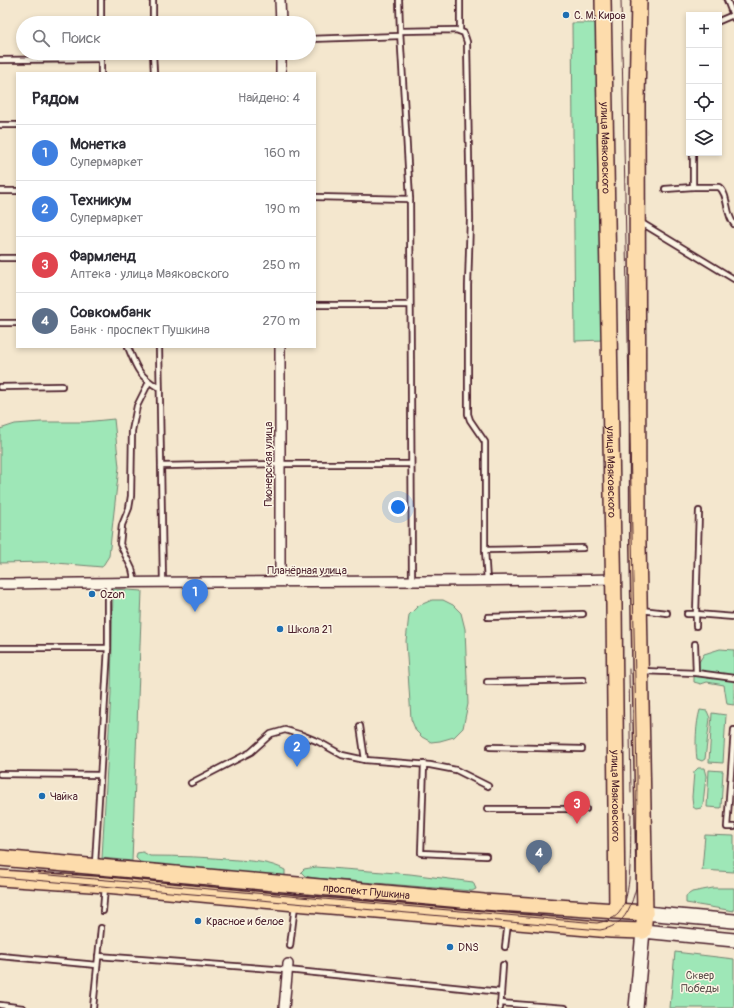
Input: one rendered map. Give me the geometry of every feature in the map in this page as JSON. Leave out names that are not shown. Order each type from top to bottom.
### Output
[{"type":"main road","name":"улица Маяковского","points":[[603,0],[614,579],[617,910]]},
{"type":"main road","points":[[636,1008],[644,912],[640,671],[637,221],[639,0]]},
{"type":"main road","name":"проспект Пушкина","points":[[0,858],[484,902],[644,912],[734,922]]},
{"type":"main road","name":"проспект Пушкина","points":[[0,878],[106,885],[295,903],[643,931],[734,940]]},
{"type":"main road","points":[[617,910],[643,931]]},
{"type":"street","points":[[280,0],[281,16]]},
{"type":"street","points":[[281,60],[281,72]]},
{"type":"street","name":"Пионерская улица","points":[[280,348],[280,581]]},
{"type":"street","name":"Планёрная улица","points":[[0,584],[280,581],[487,582],[614,579]]},
{"type":"street","points":[[284,1008],[287,967]]},
{"type":"lane","points":[[101,0],[101,16]]},
{"type":"lane","points":[[153,0],[153,16]]},
{"type":"lane","points":[[399,0],[410,199],[412,582]]},
{"type":"lane","points":[[460,0],[460,31]]},
{"type":"lane","points":[[722,20],[734,16],[727,0]]},
{"type":"lane","points":[[316,39],[460,31],[464,33],[467,42],[470,219],[468,286],[468,414],[470,420],[484,439],[485,445],[485,550],[487,582]]},
{"type":"lane","points":[[0,60],[16,59]]},
{"type":"lane","points":[[101,60],[101,72]]},
{"type":"lane","points":[[153,60],[154,72]]},
{"type":"lane","points":[[0,125],[16,125]]},
{"type":"lane","points":[[693,156],[693,187]]},
{"type":"lane","points":[[665,189],[693,187],[721,188],[724,192],[729,216],[734,224]]},
{"type":"lane","points":[[0,191],[16,191]]},
{"type":"lane","points":[[316,197],[410,199]]},
{"type":"lane","points":[[637,221],[734,279]]},
{"type":"lane","points":[[0,258],[16,258]]},
{"type":"lane","points":[[316,305],[410,305]]},
{"type":"lane","points":[[0,323],[16,323]]},
{"type":"lane","points":[[128,348],[141,375],[159,388]]},
{"type":"lane","points":[[159,348],[163,582]]},
{"type":"lane","points":[[135,582],[132,569],[120,544],[122,525],[129,508],[131,496],[132,431],[138,406],[149,382]]},
{"type":"lane","points":[[0,387],[62,386]]},
{"type":"lane","points":[[161,466],[411,464]]},
{"type":"lane","points":[[696,626],[699,511]]},
{"type":"lane","points":[[485,550],[583,548]]},
{"type":"lane","points":[[94,867],[108,648],[108,582]]},
{"type":"lane","points":[[640,610],[667,613]]},
{"type":"lane","points":[[488,616],[583,614]]},
{"type":"lane","points":[[686,614],[734,617]]},
{"type":"lane","points":[[695,644],[696,673]]},
{"type":"lane","points":[[0,648],[108,648]]},
{"type":"lane","points":[[640,671],[696,673],[734,678]]},
{"type":"lane","points":[[487,682],[583,680]]},
{"type":"lane","points":[[360,726],[365,760]]},
{"type":"lane","points":[[191,783],[251,752],[272,734],[285,730],[319,742],[342,755],[365,760],[424,764],[456,770],[488,786]]},
{"type":"lane","points":[[734,730],[727,827],[734,827]]},
{"type":"lane","points":[[490,747],[582,749]]},
{"type":"lane","points":[[424,764],[421,853],[486,856]]},
{"type":"lane","points":[[0,774],[100,775]]},
{"type":"lane","points":[[488,809],[586,809]]},
{"type":"lane","points":[[103,911],[106,885]]},
{"type":"lane","points":[[290,946],[295,903]]},
{"type":"lane","points":[[505,947],[508,921]]},
{"type":"lane","points":[[93,1008],[101,928]]},
{"type":"lane","points":[[0,956],[97,965]]},
{"type":"lane","points":[[98,956],[287,967],[501,992]]},
{"type":"lane","points":[[503,965],[500,1005],[565,1008]]},
{"type":"lane","points":[[0,1005],[23,1008]]},
{"type":"green space","points":[[572,23],[603,23],[603,340],[575,341]]},
{"type":"green space","points":[[114,419],[119,467],[109,556],[102,567],[45,562],[0,563],[0,429],[15,424],[41,422],[84,422]]},
{"type":"green space","points":[[113,589],[142,591],[132,861],[102,858],[111,693]]},
{"type":"green space","points":[[432,600],[443,600],[453,605],[461,613],[465,629],[468,704],[463,728],[454,737],[431,742],[422,737],[416,731],[411,719],[406,641],[409,615],[418,606]]},
{"type":"green space","points":[[720,649],[734,650],[734,705],[727,704],[724,685],[707,682],[701,684],[694,682],[694,670],[704,654]]},
{"type":"green space","points":[[700,710],[707,711],[710,718],[705,759],[702,761],[697,759],[696,748]]},
{"type":"green space","points":[[712,713],[726,715],[723,763],[709,762]]},
{"type":"green space","points":[[698,768],[704,768],[706,776],[703,804],[701,808],[696,809],[693,807],[692,797],[694,772]]},
{"type":"green space","points":[[709,770],[723,771],[721,808],[707,807]]},
{"type":"green space","points":[[705,835],[734,836],[734,872],[702,870]]},
{"type":"green space","points":[[143,852],[150,856],[204,857],[262,862],[280,867],[285,870],[285,875],[282,877],[141,863],[136,858],[137,853]]},
{"type":"green space","points":[[316,867],[410,874],[473,882],[476,889],[472,891],[314,878],[305,876],[301,872],[304,869]]},
{"type":"green space","points":[[713,888],[734,888],[734,911],[686,903],[686,896],[692,892]]},
{"type":"green space","name":"Сквер Победы","points":[[675,952],[734,959],[734,1008],[670,1008]]},
{"type":"tram line","points":[[0,877],[600,930],[615,925],[625,916],[636,888],[637,777],[621,0]]},
{"type":"tram line","points":[[629,669],[631,793]]},
{"type":"tram line","points":[[38,874],[597,923],[614,918],[619,913],[625,902],[629,878],[631,849],[631,813]]},
{"type":"place","name":"С. М. Киров","points":[[566,15]]},
{"type":"place","name":"Ozon","points":[[92,594]]},
{"type":"place","name":"Монетка","points":[[195,612]]},
{"type":"place","name":"Школа 21","points":[[280,629]]},
{"type":"place","name":"Техникум","points":[[297,767]]},
{"type":"place","name":"Чайка","points":[[42,796]]},
{"type":"place","name":"Фармленд","points":[[577,824]]},
{"type":"place","name":"Совкомбанк","points":[[539,873]]},
{"type":"place","name":"Красное и белое","points":[[198,921]]},
{"type":"place","name":"DNS","points":[[450,947]]}]
